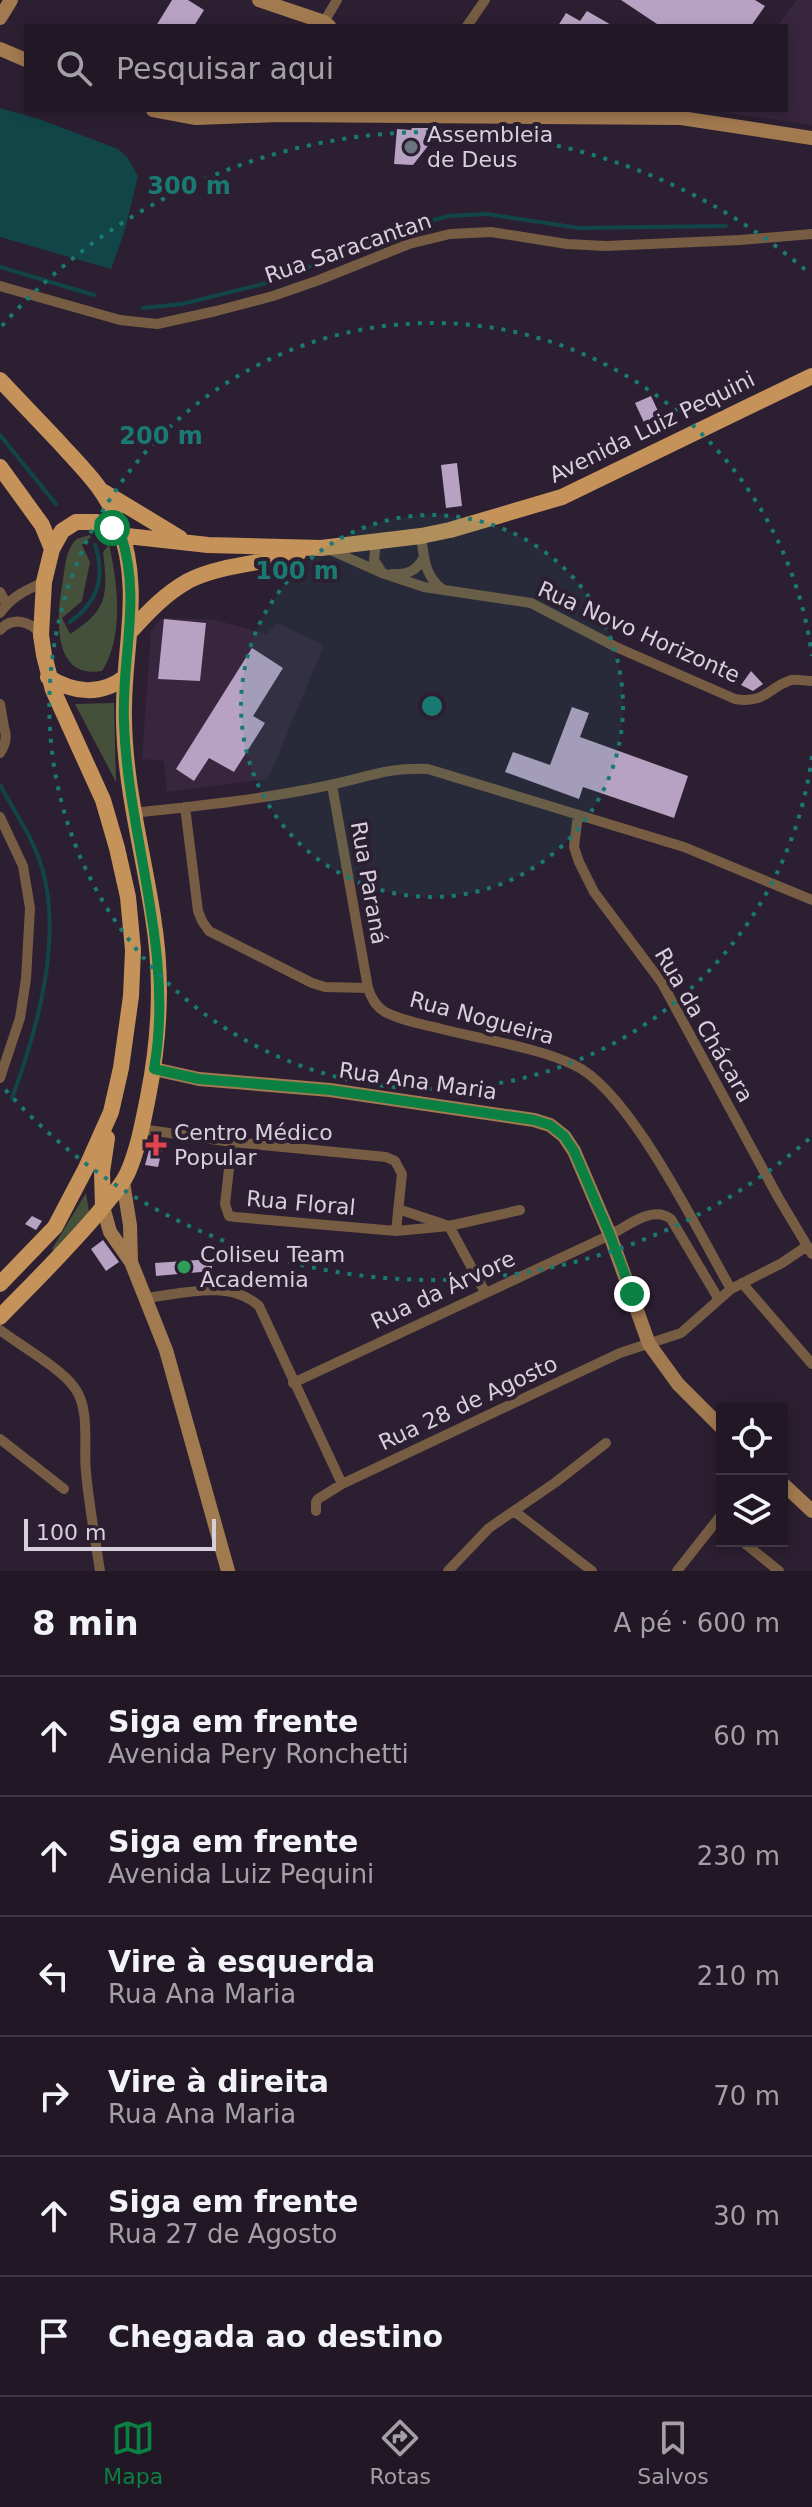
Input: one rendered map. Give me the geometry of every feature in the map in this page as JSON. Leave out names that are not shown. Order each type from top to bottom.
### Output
[{"type":"main road","name":"Avenida Luiz Pequini","points":[[131,631],[158,603],[190,580],[211,572],[323,548],[450,530],[562,497],[812,376]]},
{"type":"main road","points":[[0,380],[103,491],[192,543]]},
{"type":"main road","points":[[0,467],[42,525],[52,549],[44,582],[41,635],[48,677],[103,800],[128,897],[133,950],[131,996],[102,1172],[103,1207]]},
{"type":"main road","points":[[0,1317],[80,1235],[123,1182],[141,1129],[154,1069],[161,1004],[158,959],[154,919],[132,813],[124,720],[131,631],[131,573],[121,535],[103,491]]},
{"type":"main road","name":"Avenida Luiz Pequini","points":[[52,549],[62,531],[82,521],[104,523],[121,535],[192,543],[323,548]]},
{"type":"main road","points":[[48,677],[64,686],[83,691],[110,687],[125,677]]},
{"type":"main road","points":[[0,1284],[55,1227],[111,1112]]},
{"type":"street","points":[[0,18],[11,0]]},
{"type":"street","points":[[259,0],[326,24],[337,0]]},
{"type":"street","points":[[468,24],[485,0]]},
{"type":"street","points":[[0,49],[24,59]]},
{"type":"street","points":[[164,112],[196,118],[283,113],[681,118],[812,138]]},
{"type":"street","name":"Rua Saracantan","points":[[0,286],[120,320],[157,324],[273,296],[409,244],[450,234],[491,232],[606,246],[812,234]]},
{"type":"street","points":[[421,536],[429,577],[444,590]]},
{"type":"street","points":[[376,542],[374,560],[382,573],[408,573],[416,569],[424,557]]},
{"type":"street","name":"Rua Novo Horizonte","points":[[323,548],[424,587],[531,603],[616,647],[735,699],[756,700],[793,680],[812,681]]},
{"type":"street","points":[[0,613],[6,603],[44,582]]},
{"type":"street","points":[[0,592],[6,603]]},
{"type":"street","points":[[0,630],[6,624],[23,622],[33,626],[41,635]]},
{"type":"street","points":[[0,704],[6,739],[0,753]]},
{"type":"street","points":[[132,813],[332,785],[384,771],[428,769],[684,847],[812,900]]},
{"type":"street","name":"Rua Paraná","points":[[332,785],[368,988]]},
{"type":"street","points":[[185,807],[198,911],[209,931],[312,983],[325,987],[368,988]]},
{"type":"street","name":"Rua da Chácara","points":[[578,815],[574,847],[589,882],[662,983],[809,1250]]},
{"type":"street","points":[[0,817],[23,866],[30,908],[26,979],[20,1018],[0,1078]]},
{"type":"street","name":"Rua Nogueira","points":[[368,988],[377,1006],[409,1021],[550,1056],[586,1071],[641,1132],[731,1289]]},
{"type":"street","name":"Rua Ana Maria","points":[[154,1069],[199,1079],[330,1090],[534,1120],[550,1125],[564,1136],[574,1151],[610,1235],[649,1344],[678,1384],[716,1422]]},
{"type":"street","points":[[141,1129],[232,1142],[386,1157],[395,1161],[402,1174],[396,1231],[449,1226],[520,1210]]},
{"type":"street","name":"Rua Floral","points":[[232,1142],[225,1204],[229,1216],[396,1231]]},
{"type":"street","points":[[123,1182],[130,1225],[131,1262]]},
{"type":"street","points":[[103,1207],[110,1232],[131,1262],[166,1350],[228,1571]]},
{"type":"street","points":[[398,1209],[449,1226],[485,1292]]},
{"type":"street","name":"Rua da Árvore","points":[[293,1383],[651,1214],[664,1214],[671,1219],[718,1298]]},
{"type":"street","name":"Rua 28 de Agosto","points":[[316,1511],[318,1499],[342,1484],[620,1353],[681,1333],[731,1289],[809,1250]]},
{"type":"street","points":[[742,1283],[812,1364]]},
{"type":"street","points":[[146,1298],[231,1291],[247,1296],[259,1306],[342,1484]]},
{"type":"street","points":[[0,1330],[66,1379],[81,1399],[85,1470],[100,1571]]},
{"type":"street","points":[[0,1439],[64,1489]]},
{"type":"street","points":[[448,1571],[481,1535],[606,1443]]},
{"type":"street","points":[[788,1489],[812,1511]]},
{"type":"street","points":[[514,1511],[592,1571]]},
{"type":"street","points":[[677,1571],[716,1525]]},
{"type":"street","points":[[749,1547],[779,1571]]},
{"type":"shaded area","points":[[797,0],[812,0],[812,125],[721,112],[788,112],[788,24],[779,24]]},
{"type":"shaded area","points":[[0,108],[39,119],[118,149],[127,157],[138,176],[124,233],[111,269],[0,237]]},
{"type":"shaded area","points":[[91,537],[82,545],[90,562],[82,601],[62,618],[70,634],[98,609],[105,591],[103,552],[109,545],[117,610],[114,642],[102,671],[85,671],[73,665],[65,655],[59,626],[68,552],[77,539]]},
{"type":"shaded area","points":[[162,618],[211,619],[267,634],[277,623],[324,645],[268,779],[167,792],[164,761],[142,759],[151,631]]},
{"type":"shaded area","points":[[114,703],[116,782],[75,704]]},
{"type":"shaded area","points":[[86,1193],[89,1212],[56,1253],[52,1249]]},
{"type":"building","points":[[172,0],[188,0],[204,10],[195,24],[157,24]]},
{"type":"building","points":[[621,0],[755,0],[765,6],[752,24],[657,24]]},
{"type":"building","points":[[587,11],[610,24],[559,24],[566,13],[580,21]]},
{"type":"building","name":"Assembleia de Deus","points":[[442,128],[413,165],[394,164],[397,129]]},
{"type":"building","points":[[651,396],[664,424],[648,431],[635,403]]},
{"type":"building","points":[[457,463],[462,506],[446,508],[441,465]]},
{"type":"building","points":[[164,619],[206,623],[200,681],[158,679]]},
{"type":"building","points":[[252,648],[283,668],[253,716],[265,723],[234,772],[209,758],[194,781],[176,769]]},
{"type":"building","points":[[751,671],[763,684],[753,691],[741,685]]},
{"type":"building","points":[[572,707],[589,713],[580,737],[688,776],[674,818],[583,787],[579,799],[505,772],[513,752],[550,765]]},
{"type":"building","points":[[155,1139],[164,1140],[158,1167],[145,1165]]},
{"type":"building","points":[[32,1216],[42,1221],[36,1230],[25,1224]]},
{"type":"building","points":[[103,1240],[119,1262],[106,1271],[91,1249]]},
{"type":"building","name":"Coliseu Team Academia","points":[[212,1259],[212,1271],[156,1276],[155,1263]]},
{"type":"waterway","points":[[143,308],[182,304],[271,282],[412,226],[448,216],[487,214],[579,228],[726,226]]},
{"type":"waterway","points":[[0,267],[94,295]]},
{"type":"waterway","points":[[0,435],[56,504]]},
{"type":"waterway","points":[[70,622],[87,606],[97,588],[100,568],[95,545]]},
{"type":"waterway","points":[[0,785],[29,836],[42,868],[50,924],[38,1015],[12,1098]]},
{"type":"place","name":"Assembleia de Deus","points":[[411,147]]},
{"type":"place","name":"Centro Médico Popular","points":[[156,1145]]},
{"type":"place","name":"Coliseu Team Academia","points":[[184,1267]]},
{"type":"route","points":[[112,528],[121,535],[131,573],[131,631],[125,677],[126,764],[132,813],[154,919],[158,959],[161,1004],[154,1069],[199,1079],[330,1090],[534,1120],[550,1125],[564,1136],[574,1151],[632,1294]]}]
